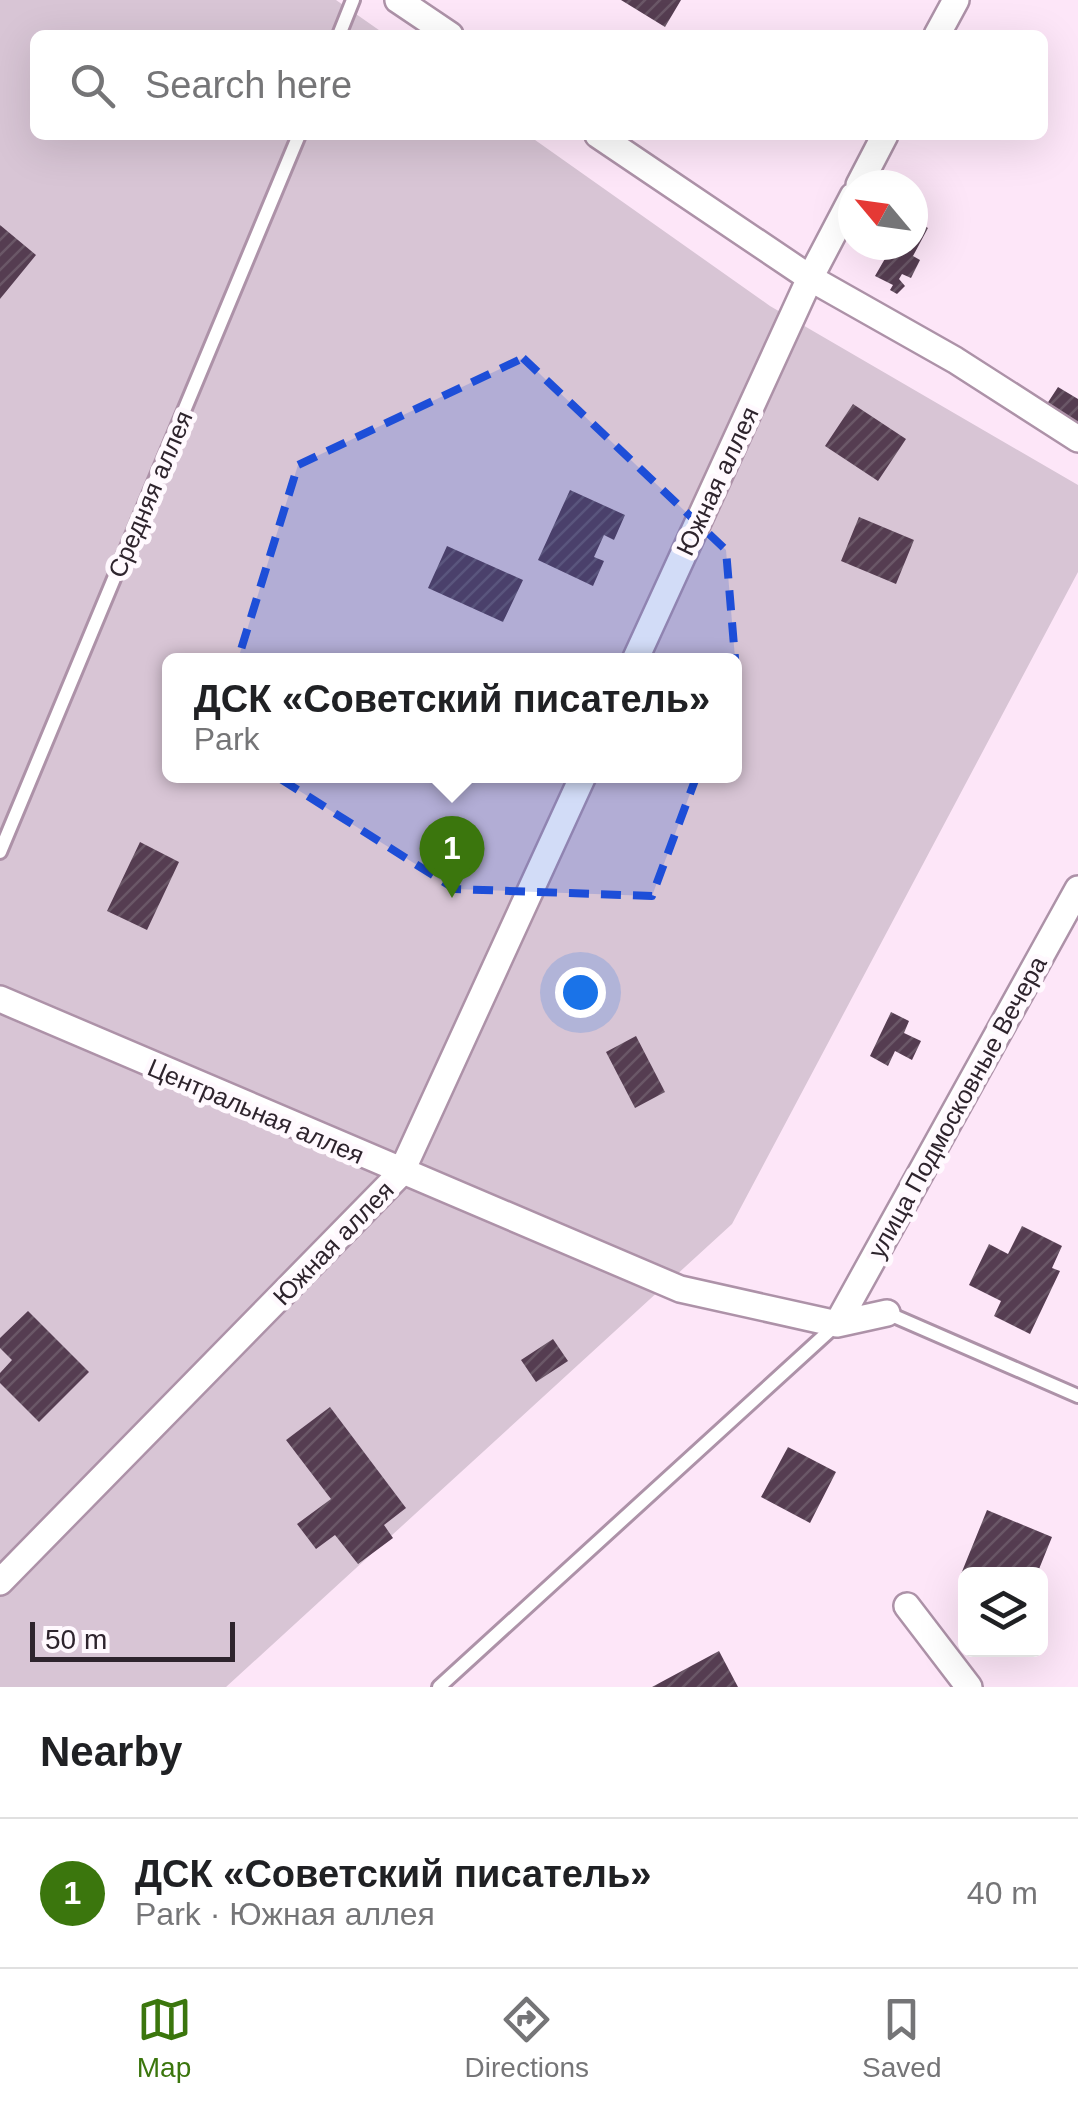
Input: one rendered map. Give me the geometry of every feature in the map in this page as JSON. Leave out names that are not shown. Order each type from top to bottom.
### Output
[{"type":"street","points":[[398,0],[443,30]]},
{"type":"street","points":[[941,30],[956,0]]},
{"type":"street","points":[[605,140],[805,289],[955,360],[1078,439]]},
{"type":"street","points":[[866,170],[882,140]]},
{"type":"street","name":"Южная аллея","points":[[638,653],[838,225]]},
{"type":"street","name":"Южная аллея","points":[[0,1582],[401,1173],[579,783]]},
{"type":"street","name":"улица Подмосковные Вечера","points":[[837,1324],[1078,889]]},
{"type":"street","name":"Центральная аллея","points":[[0,999],[680,1289],[837,1324]]},
{"type":"street","points":[[837,1324],[888,1314]]},
{"type":"street","points":[[908,1606],[968,1687]]},
{"type":"lane","points":[[341,30],[353,0]]},
{"type":"lane","name":"Средняя аллея","points":[[0,852],[297,140]]},
{"type":"lane","points":[[888,1314],[1078,1396]]},
{"type":"lane","points":[[439,1687],[837,1324]]},
{"type":"highlighted area","points":[[523,358],[726,550],[736,670],[652,896],[455,889],[214,737],[298,465]]},
{"type":"shaded area","points":[[0,0],[336,0],[379,30],[30,30],[30,140],[535,140],[770,306],[1078,485],[1078,572],[732,1224],[226,1687],[0,1687]]},
{"type":"building","points":[[621,0],[681,0],[665,27]]},
{"type":"building","points":[[0,225],[36,255],[0,299]]},
{"type":"building","points":[[884,260],[920,260],[911,278],[902,274],[899,279],[905,286],[897,294],[890,290],[893,285],[875,276]]},
{"type":"building","points":[[1058,387],[1078,399],[1078,437],[1041,413]]},
{"type":"building","points":[[853,404],[906,439],[878,481],[825,446]]},
{"type":"building","points":[[570,490],[625,515],[614,540],[604,535],[594,557],[604,561],[593,586],[538,560]]},
{"type":"building","points":[[859,517],[914,540],[896,584],[841,561]]},
{"type":"building","points":[[447,546],[523,580],[503,622],[428,588]]},
{"type":"building","points":[[140,842],[179,862],[147,930],[107,911]]},
{"type":"building","points":[[891,1012],[909,1021],[904,1033],[921,1041],[912,1060],[895,1051],[888,1066],[870,1056]]},
{"type":"building","points":[[636,1036],[665,1092],[635,1108],[606,1052]]},
{"type":"building","points":[[1022,1226],[1062,1246],[1052,1268],[1060,1271],[1030,1334],[994,1316],[1001,1301],[969,1285],[989,1244],[1008,1254]]},
{"type":"building","points":[[28,1311],[89,1372],[39,1422],[0,1383],[0,1373],[12,1360],[0,1348],[0,1338]]},
{"type":"building","points":[[553,1339],[568,1361],[536,1382],[521,1360]]},
{"type":"building","points":[[330,1407],[406,1508],[384,1525],[393,1538],[358,1564],[335,1535],[316,1549],[297,1524],[331,1499],[286,1440]]},
{"type":"building","points":[[788,1447],[836,1472],[810,1523],[761,1497]]},
{"type":"building","points":[[987,1510],[1052,1537],[1040,1567],[964,1567]]},
{"type":"building","points":[[719,1651],[738,1687],[652,1687]]},
{"type":"place","name":"ДСК «Советский писатель»","points":[[452,898]]}]
